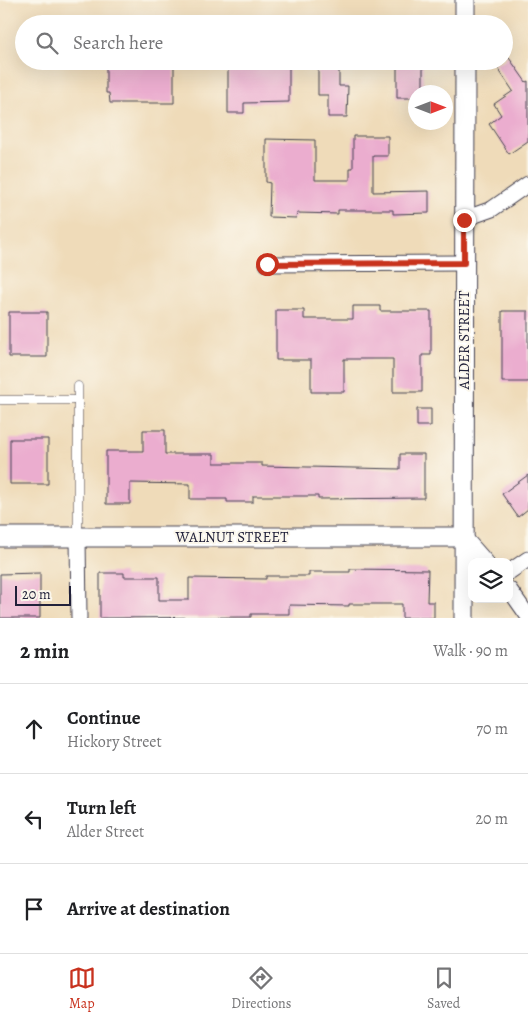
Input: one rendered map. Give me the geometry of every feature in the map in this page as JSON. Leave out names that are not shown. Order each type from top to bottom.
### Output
[{"type":"street","points":[[465,0],[465,15]]},
{"type":"street","name":"ALDER STREET","points":[[464,618],[465,70]]},
{"type":"street","points":[[464,220],[492,209],[528,184]]},
{"type":"street","points":[[267,264],[464,263]]},
{"type":"street","name":"WALNUT STREET","points":[[0,536],[464,537]]},
{"type":"street","points":[[78,537],[79,618]]},
{"type":"street","points":[[464,537],[482,558]]},
{"type":"street","points":[[513,569],[528,559]]},
{"type":"street","points":[[513,595],[528,616]]},
{"type":"lane","points":[[78,386],[78,537]]},
{"type":"lane","points":[[0,400],[78,400]]},
{"type":"building","points":[[513,64],[526,82],[528,81],[528,141],[509,154],[489,124],[501,115],[494,104],[513,91],[499,70],[513,70]]},
{"type":"building","points":[[106,70],[174,70],[174,103],[110,103],[109,93],[106,93]]},
{"type":"building","points":[[228,70],[289,70],[289,102],[244,103],[244,113],[228,113]]},
{"type":"building","points":[[318,70],[339,70],[339,86],[348,86],[347,117],[328,117],[328,95],[318,95]]},
{"type":"building","points":[[397,70],[423,70],[423,85],[408,85],[408,98],[397,98]]},
{"type":"building","points":[[353,136],[388,136],[388,156],[373,156],[373,192],[429,191],[429,213],[393,214],[393,210],[338,210],[338,214],[297,213],[296,218],[269,217],[270,183],[266,182],[266,139],[315,140],[315,180],[350,180],[350,168],[353,168]]},
{"type":"building","points":[[353,306],[380,306],[380,311],[431,311],[431,355],[422,355],[422,392],[393,392],[393,359],[344,359],[344,392],[311,392],[311,360],[276,360],[276,310],[304,310],[304,319],[353,319]]},
{"type":"building","points":[[502,311],[528,311],[528,382],[502,382]]},
{"type":"building","points":[[9,312],[47,312],[47,357],[9,357]]},
{"type":"building","points":[[417,409],[431,409],[431,426],[417,426]]},
{"type":"building","points":[[143,430],[165,430],[165,454],[214,454],[214,463],[262,463],[262,466],[400,469],[400,454],[424,454],[424,498],[318,499],[318,496],[253,496],[253,502],[227,502],[227,499],[190,499],[190,484],[130,483],[130,504],[106,504],[106,451],[143,451]]},
{"type":"building","points":[[10,439],[48,439],[48,484],[10,484]]},
{"type":"building","points":[[528,475],[528,509],[518,517],[502,494]]},
{"type":"building","points":[[350,569],[428,570],[427,602],[434,602],[434,618],[402,618],[402,604],[349,604],[349,606],[289,605],[289,614],[251,614],[251,617],[100,618],[100,573],[124,573],[124,577],[159,577],[159,600],[189,600],[189,578],[266,579],[266,576],[309,576],[309,572],[350,572]]},
{"type":"building","points":[[40,573],[40,618],[0,618],[0,574]]},
{"type":"route","points":[[267,264],[464,263],[464,220]]}]
